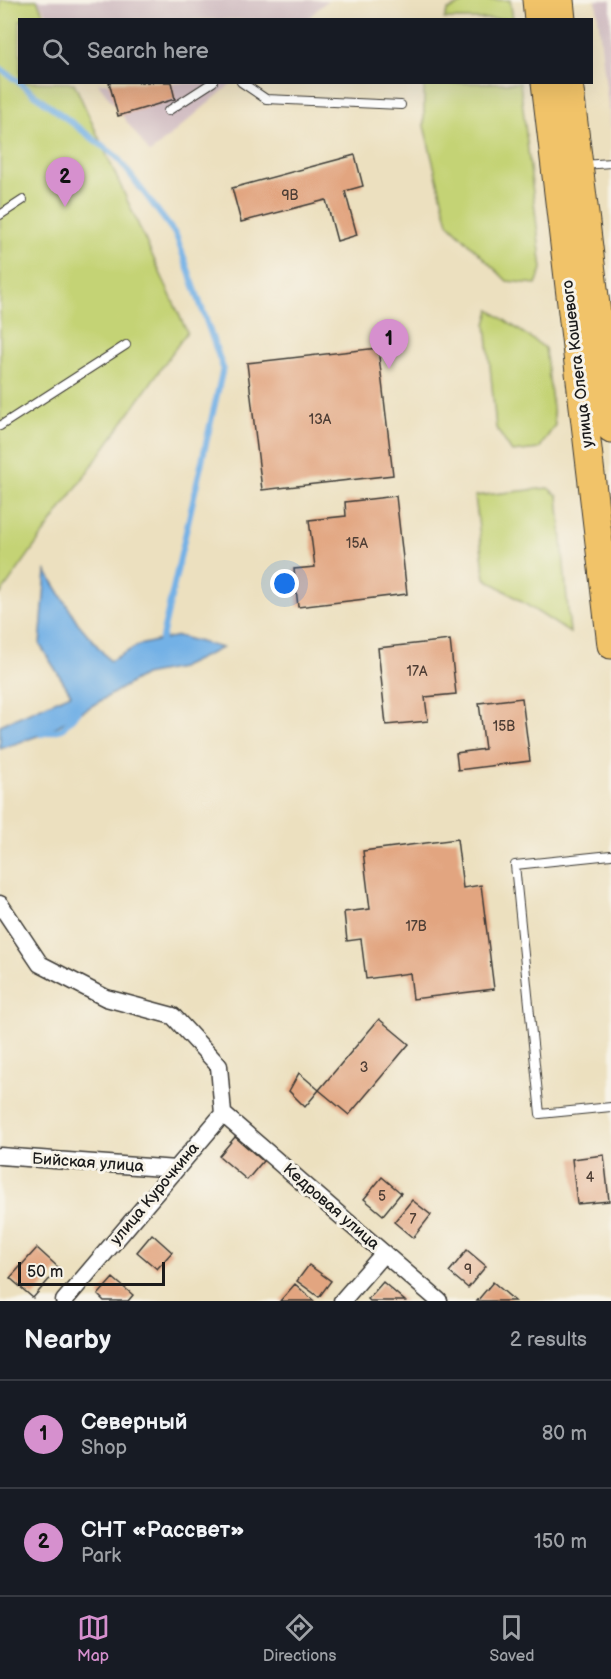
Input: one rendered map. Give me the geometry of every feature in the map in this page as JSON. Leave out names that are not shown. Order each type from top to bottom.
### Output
[{"type":"main road","points":[[536,0],[538,18]]},
{"type":"main road","points":[[560,0],[562,18]]},
{"type":"main road","name":"улица Олега Кошевого","points":[[545,84],[611,429]]},
{"type":"main road","name":"улица Олега Кошевого","points":[[569,84],[596,346],[611,645]]},
{"type":"street","points":[[0,904],[40,964],[106,998],[172,1016],[219,1066],[223,1114]]},
{"type":"street","name":"улица Курочкина","points":[[64,1301],[223,1114]]},
{"type":"street","name":"Кедровая улица","points":[[223,1114],[439,1301]]},
{"type":"street","name":"Бийская улица","points":[[0,1156],[176,1169]]},
{"type":"street","points":[[342,1301],[384,1253]]},
{"type":"lane","points":[[168,111],[210,84]]},
{"type":"lane","points":[[243,84],[266,99],[401,105]]},
{"type":"lane","points":[[579,166],[611,163]]},
{"type":"lane","points":[[0,215],[23,200]]},
{"type":"lane","points":[[0,426],[126,345]]},
{"type":"lane","points":[[611,855],[515,865],[540,1114],[611,1107]]},
{"type":"shaded area","points":[[37,0],[328,0],[308,18],[50,18]]},
{"type":"shaded area","points":[[596,0],[611,0],[611,131]]},
{"type":"shaded area","points":[[99,84],[231,84],[150,153]]},
{"type":"green space","points":[[0,0],[37,0],[46,18],[18,18],[18,84],[74,84],[187,332],[0,595]]},
{"type":"green space","points":[[470,0],[510,0],[513,18],[444,18],[448,10]]},
{"type":"green space","points":[[424,84],[520,84],[542,269],[536,284],[507,281],[448,223],[424,126]]},
{"type":"green space","points":[[490,310],[545,348],[555,425],[539,449],[512,452],[496,428],[486,324]]},
{"type":"green space","points":[[548,488],[558,496],[570,633],[485,578],[475,496]]},
{"type":"water","points":[[46,571],[78,623],[110,661],[139,645],[178,636],[222,648],[180,668],[144,675],[46,733],[0,749],[0,725],[71,694],[40,645]]},
{"type":"building","points":[[110,84],[171,84],[175,99],[118,116]]},
{"type":"building","points":[[355,155],[363,186],[345,191],[357,235],[337,241],[326,200],[241,222],[232,188]]},
{"type":"building","points":[[378,348],[393,475],[262,490],[247,363]]},
{"type":"building","points":[[396,496],[407,594],[298,607],[294,569],[315,567],[309,520],[346,516],[345,502]]},
{"type":"building","points":[[450,640],[456,694],[425,697],[428,721],[386,725],[378,648]]},
{"type":"building","points":[[522,698],[530,761],[458,770],[456,753],[485,749],[479,703]]},
{"type":"building","points":[[457,839],[463,888],[481,885],[494,989],[413,999],[410,973],[366,979],[361,939],[347,941],[344,912],[370,909],[363,851]]},
{"type":"building","points":[[379,1019],[409,1044],[349,1115],[319,1090]]},
{"type":"building","points":[[299,1073],[319,1090],[305,1107],[289,1091]]},
{"type":"building","points":[[235,1137],[263,1161],[247,1180],[219,1156]]},
{"type":"building","points":[[604,1155],[609,1201],[577,1204],[572,1159]]},
{"type":"building","points":[[382,1177],[401,1193],[383,1215],[364,1199]]},
{"type":"building","points":[[412,1200],[431,1215],[413,1238],[394,1222]]},
{"type":"building","points":[[152,1234],[172,1252],[157,1269],[137,1252]]},
{"type":"building","points":[[37,1248],[59,1268],[33,1298],[10,1278]]},
{"type":"building","points":[[467,1250],[486,1266],[468,1288],[449,1272]]},
{"type":"building","points":[[309,1265],[331,1281],[319,1297],[297,1281]]},
{"type":"building","points":[[113,1278],[133,1295],[128,1301],[104,1301],[98,1295]]},
{"type":"building","points":[[383,1282],[405,1301],[370,1301],[368,1299]]},
{"type":"building","points":[[493,1282],[515,1301],[477,1301]]},
{"type":"building","points":[[295,1284],[314,1301],[280,1301]]},
{"type":"waterway","points":[[0,68],[18,82]]},
{"type":"waterway","points":[[21,84],[117,157],[176,235],[223,368],[161,642],[158,645]]},
{"type":"waterway","points":[[41,734],[62,729],[79,711]]},
{"type":"place","name":"СНТ «Рассвет»","points":[[65,207]]},
{"type":"place","name":"Северный","points":[[389,369]]}]
